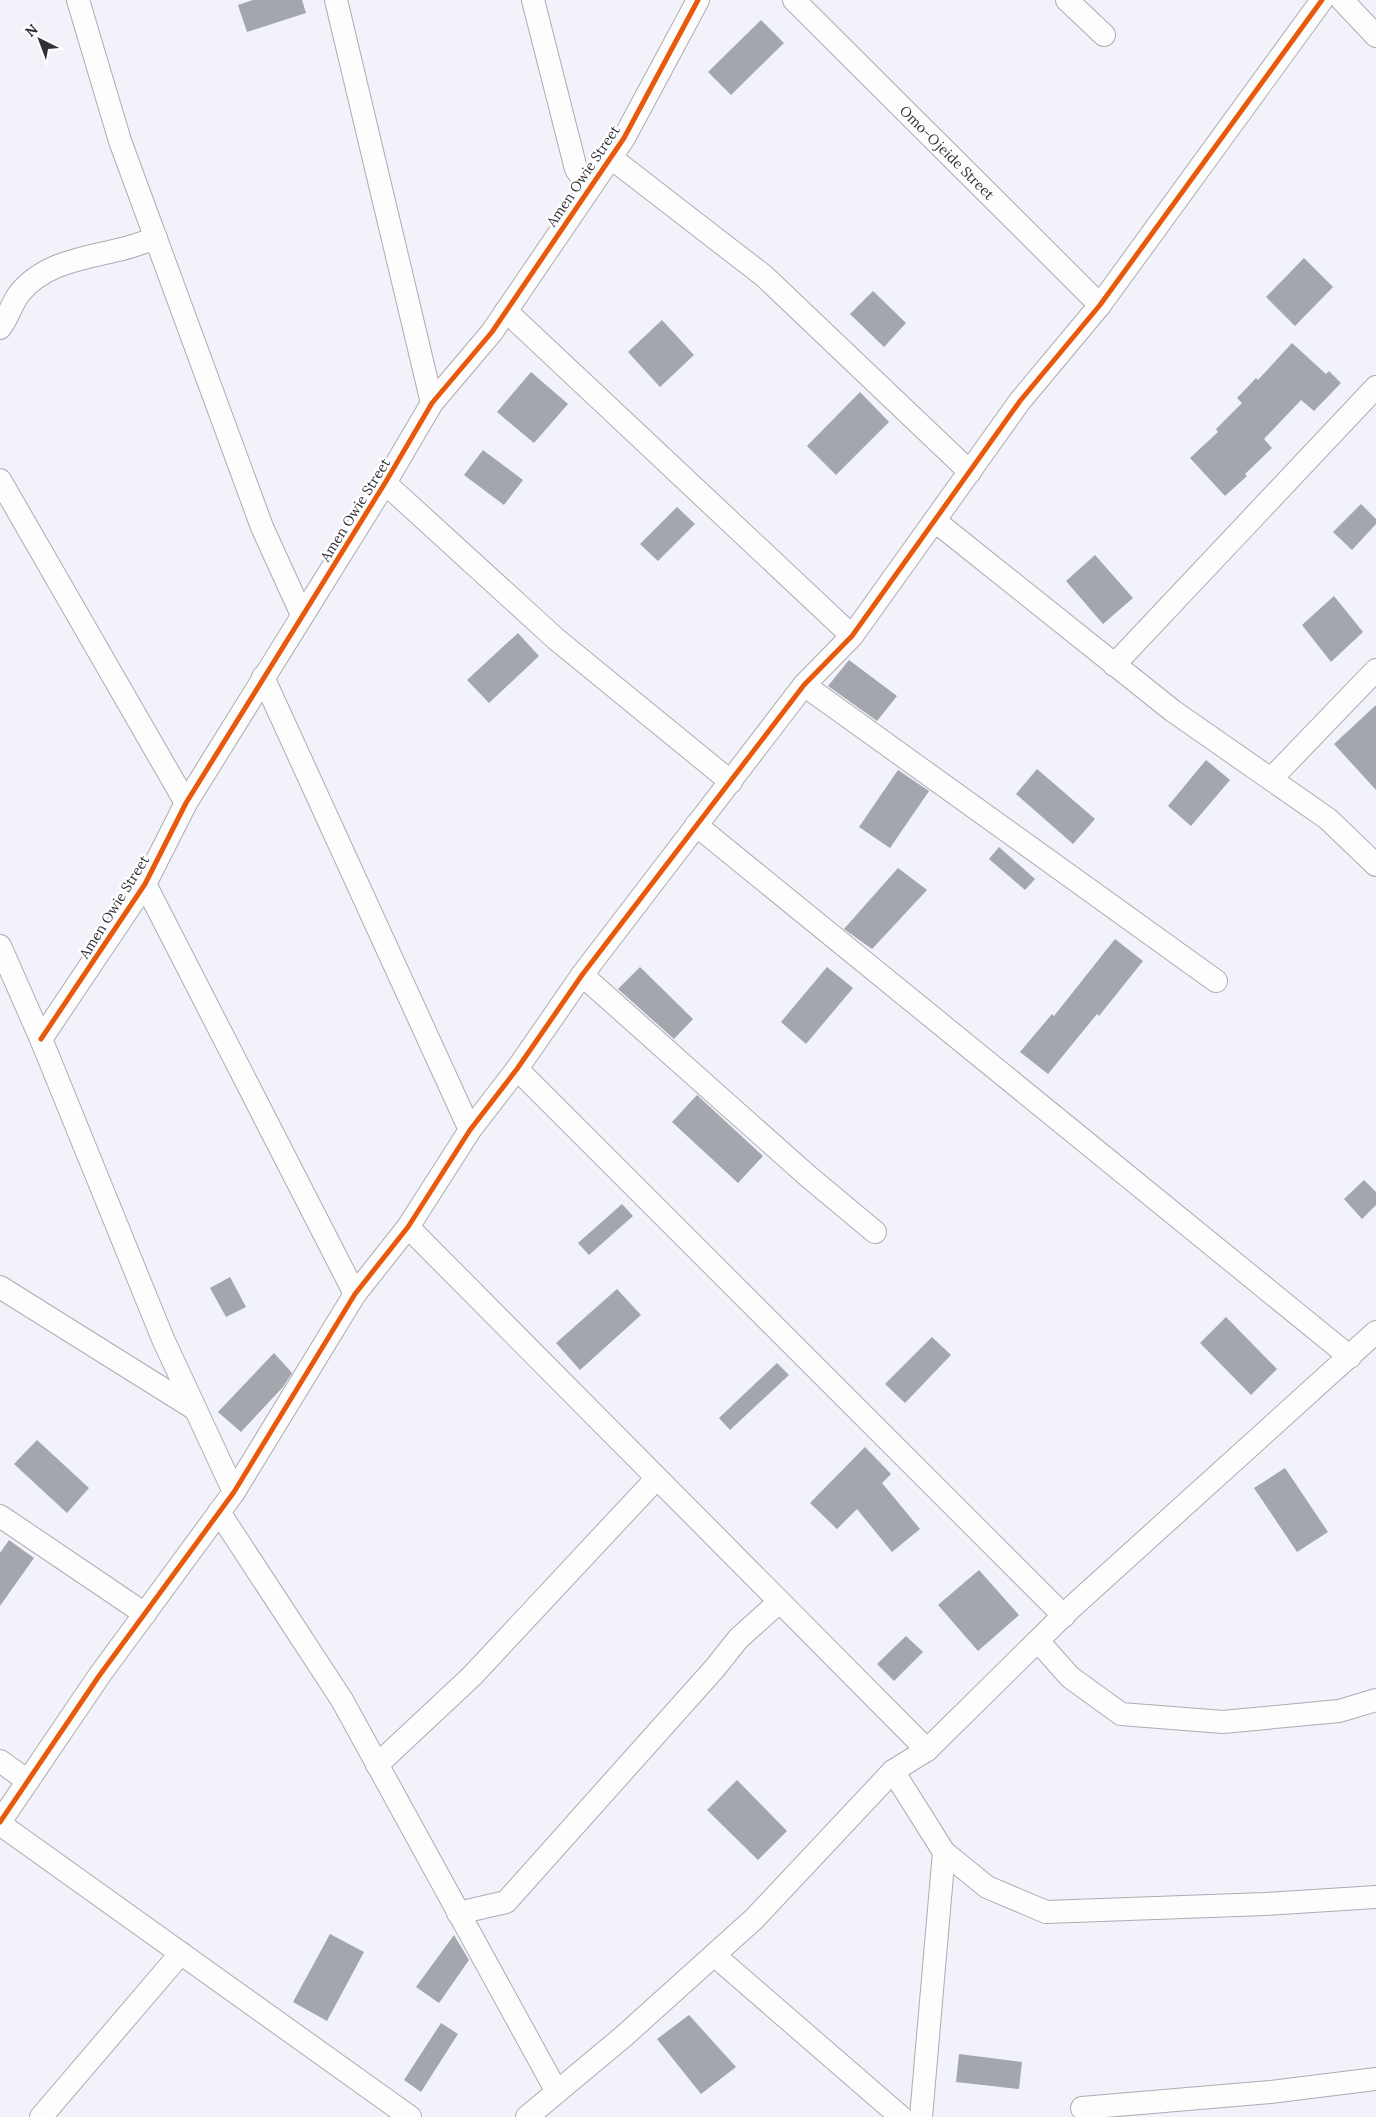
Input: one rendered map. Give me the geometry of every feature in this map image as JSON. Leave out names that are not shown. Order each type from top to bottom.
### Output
[{"type":"street","points":[[78,0],[120,140],[262,527],[302,615]]},
{"type":"street","points":[[336,0],[432,403]]},
{"type":"street","points":[[533,0],[576,169],[589,188]]},
{"type":"street","name":"Amen Owie Street","points":[[41,1039],[145,884],[186,803],[386,483],[432,403],[492,332],[624,138],[698,0]]},
{"type":"street","name":"Omo-Ojeide Street","points":[[794,0],[1100,305]]},
{"type":"street","points":[[1067,0],[1104,35]]},
{"type":"street","points":[[410,2117],[0,1823],[99,1676],[234,1492],[355,1294],[408,1227],[470,1130],[517,1069],[582,974],[804,685],[852,636],[1020,401],[1100,305],[1322,0]]},
{"type":"street","points":[[1342,0],[1376,36]]},
{"type":"street","points":[[610,157],[764,276],[970,472]]},
{"type":"street","points":[[0,328],[19,294],[39,276],[63,263],[102,252],[121,249],[156,238]]},
{"type":"street","points":[[506,311],[852,636]]},
{"type":"street","points":[[1114,665],[1376,387]]},
{"type":"street","points":[[0,480],[186,803]]},
{"type":"street","points":[[386,483],[556,639],[731,782]]},
{"type":"street","points":[[935,521],[1174,711],[1328,819],[1376,865]]},
{"type":"street","points":[[1271,779],[1376,670]]},
{"type":"street","points":[[263,677],[470,1130]]},
{"type":"street","points":[[804,685],[1216,981]]},
{"type":"street","points":[[696,825],[1350,1357]]},
{"type":"street","points":[[145,884],[355,1294]]},
{"type":"street","points":[[0,946],[41,1039],[163,1339],[234,1492]]},
{"type":"street","points":[[582,974],[809,1177],[876,1232]]},
{"type":"street","points":[[517,1069],[1064,1616]]},
{"type":"street","points":[[408,1227],[927,1750]]},
{"type":"street","points":[[0,1287],[195,1410]]},
{"type":"street","points":[[528,2117],[754,1919],[893,1771],[927,1750],[1064,1616],[1376,1332]]},
{"type":"street","points":[[377,1765],[472,1676],[656,1479]]},
{"type":"street","points":[[219,1512],[342,1700],[557,2092]]},
{"type":"street","points":[[0,1516],[145,1614]]},
{"type":"street","points":[[458,1913],[506,1902],[716,1668],[738,1639],[779,1602]]},
{"type":"street","points":[[1038,1641],[1070,1677],[1122,1714],[1223,1722],[1339,1711],[1376,1700]]},
{"type":"street","points":[[0,1761],[28,1781]]},
{"type":"street","points":[[893,1771],[944,1852],[987,1887],[1046,1912],[1265,1904],[1376,1897]]},
{"type":"street","points":[[921,2117],[944,1852]]},
{"type":"street","points":[[41,2117],[181,1953]]},
{"type":"street","points":[[714,1955],[901,2117]]},
{"type":"street","points":[[1082,2108],[1270,2092],[1376,2079]]},
{"type":"building","points":[[253,0],[302,0],[306,13],[247,32],[238,5]]},
{"type":"building","points":[[761,20],[784,43],[731,95],[708,72]]},
{"type":"building","points":[[1304,258],[1333,287],[1295,326],[1266,297]]},
{"type":"building","points":[[873,291],[906,323],[884,347],[850,314]]},
{"type":"building","points":[[662,320],[694,355],[660,387],[628,352]]},
{"type":"building","points":[[1292,343],[1326,374],[1329,371],[1341,383],[1314,411],[1301,400],[1264,439],[1272,448],[1245,474],[1247,476],[1225,496],[1190,458],[1218,432],[1216,429],[1242,403],[1237,398],[1256,378],[1258,380]]},
{"type":"building","points":[[531,372],[568,404],[534,443],[497,412]]},
{"type":"building","points":[[860,392],[889,422],[836,475],[807,446]]},
{"type":"building","points":[[483,450],[523,480],[504,505],[464,475]]},
{"type":"building","points":[[1361,504],[1376,519],[1376,524],[1352,550],[1333,532]]},
{"type":"building","points":[[677,507],[695,524],[658,561],[640,544]]},
{"type":"building","points":[[1095,555],[1133,598],[1103,624],[1066,581]]},
{"type":"building","points":[[1334,596],[1363,632],[1331,662],[1302,625]]},
{"type":"building","points":[[518,633],[539,656],[489,703],[467,680]]},
{"type":"building","points":[[849,660],[897,696],[877,721],[828,686]]},
{"type":"building","points":[[1376,705],[1376,790],[1334,744]]},
{"type":"building","points":[[1206,760],[1230,780],[1191,826],[1168,806]]},
{"type":"building","points":[[1037,769],[1095,819],[1073,844],[1016,794]]},
{"type":"building","points":[[898,770],[929,791],[890,848],[859,827]]},
{"type":"building","points":[[999,847],[1035,879],[1025,890],[989,859]]},
{"type":"building","points":[[898,868],[927,890],[872,949],[844,929]]},
{"type":"building","points":[[1115,939],[1143,961],[1099,1016],[1097,1014],[1048,1074],[1020,1052],[1052,1014],[1054,1016]]},
{"type":"building","points":[[640,967],[693,1019],[674,1039],[618,989]]},
{"type":"building","points":[[827,967],[853,988],[806,1044],[781,1022]]},
{"type":"building","points":[[697,1095],[763,1156],[738,1183],[672,1122]]},
{"type":"building","points":[[1364,1180],[1376,1192],[1376,1205],[1362,1219],[1344,1199]]},
{"type":"building","points":[[622,1204],[633,1216],[589,1255],[578,1243]]},
{"type":"building","points":[[230,1277],[246,1307],[226,1317],[210,1288]]},
{"type":"building","points":[[617,1289],[641,1315],[580,1370],[556,1343]]},
{"type":"building","points":[[1226,1317],[1277,1369],[1251,1395],[1200,1343]]},
{"type":"building","points":[[932,1337],[951,1355],[905,1403],[885,1384]]},
{"type":"building","points":[[274,1353],[292,1373],[283,1387],[241,1432],[218,1412]]},
{"type":"building","points":[[777,1363],[789,1375],[730,1430],[719,1418]]},
{"type":"building","points":[[37,1440],[89,1488],[67,1513],[14,1464]]},
{"type":"building","points":[[865,1447],[891,1474],[882,1483],[920,1529],[892,1552],[857,1509],[837,1529],[810,1503]]},
{"type":"building","points":[[1285,1468],[1328,1532],[1297,1552],[1254,1488]]},
{"type":"building","points":[[9,1540],[34,1558],[0,1606],[0,1553]]},
{"type":"building","points":[[979,1570],[1019,1615],[978,1651],[938,1605]]},
{"type":"building","points":[[906,1636],[923,1652],[894,1681],[877,1664]]},
{"type":"building","points":[[737,1780],[787,1831],[758,1860],[707,1810]]},
{"type":"building","points":[[330,1934],[364,1952],[327,2021],[293,2002]]},
{"type":"building","points":[[454,1935],[469,1960],[439,2003],[416,1987]]},
{"type":"building","points":[[689,2015],[736,2067],[701,2094],[657,2039]]},
{"type":"building","points":[[441,2023],[458,2034],[421,2092],[404,2080]]},
{"type":"building","points":[[959,2054],[1022,2062],[1019,2089],[956,2082]]},
{"type":"cycle path","points":[[41,1039],[145,884],[186,803],[385,483],[432,403],[492,332],[624,138],[698,0]]},
{"type":"cycle path","points":[[0,1822],[99,1676],[234,1492],[355,1294],[408,1227],[470,1130],[517,1069],[582,975],[804,685],[852,636],[1020,401],[1100,305],[1322,0]]}]
